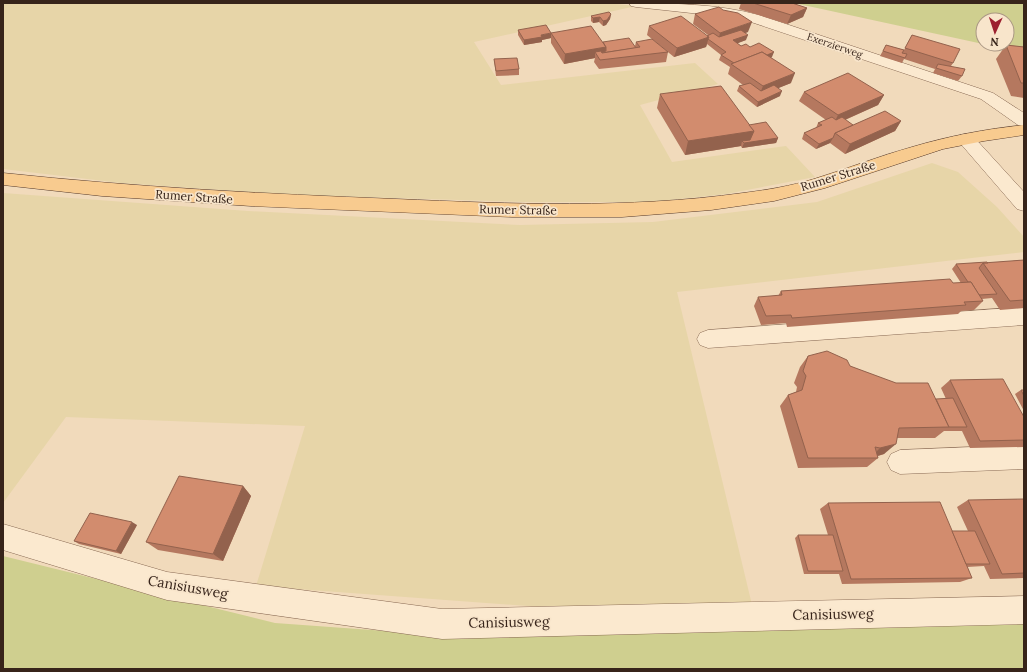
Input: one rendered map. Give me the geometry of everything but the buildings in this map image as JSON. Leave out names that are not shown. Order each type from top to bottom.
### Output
[{"type":"main road","name":"Rumer Straße","points":[[3,179],[134,193],[259,201],[531,211],[630,210],[697,205],[782,192],[816,185],[917,151],[966,139],[1002,132],[1024,130]]},
{"type":"street","name":"Exerzierweg","points":[[636,3],[719,12],[754,18],[987,96],[1024,122]]},
{"type":"street","points":[[966,139],[1024,204]]},
{"type":"street","points":[[708,340],[1024,316]]},
{"type":"street","points":[[900,462],[1024,457]]},
{"type":"street","name":"Canisiusweg","points":[[3,537],[167,586],[442,624],[1024,610]]},
{"type":"shaded area","points":[[3,3],[607,3],[636,6],[474,42],[501,85],[695,63],[718,84],[640,105],[672,162],[786,146],[815,177],[726,194],[652,202],[524,202],[293,195],[121,183],[3,169]]},
{"type":"shaded area","points":[[932,163],[958,172],[997,207],[1024,237],[1024,252],[677,292],[753,609],[568,609],[256,586],[305,426],[66,417],[3,503],[3,193],[248,211],[520,225],[653,222],[817,202]]},
{"type":"green space","points":[[794,3],[1024,3],[1024,51],[1015,49],[1015,12],[975,12],[975,42]]},
{"type":"green space","points":[[3,556],[275,623],[455,636],[1024,613],[1024,669],[3,669]]}]
